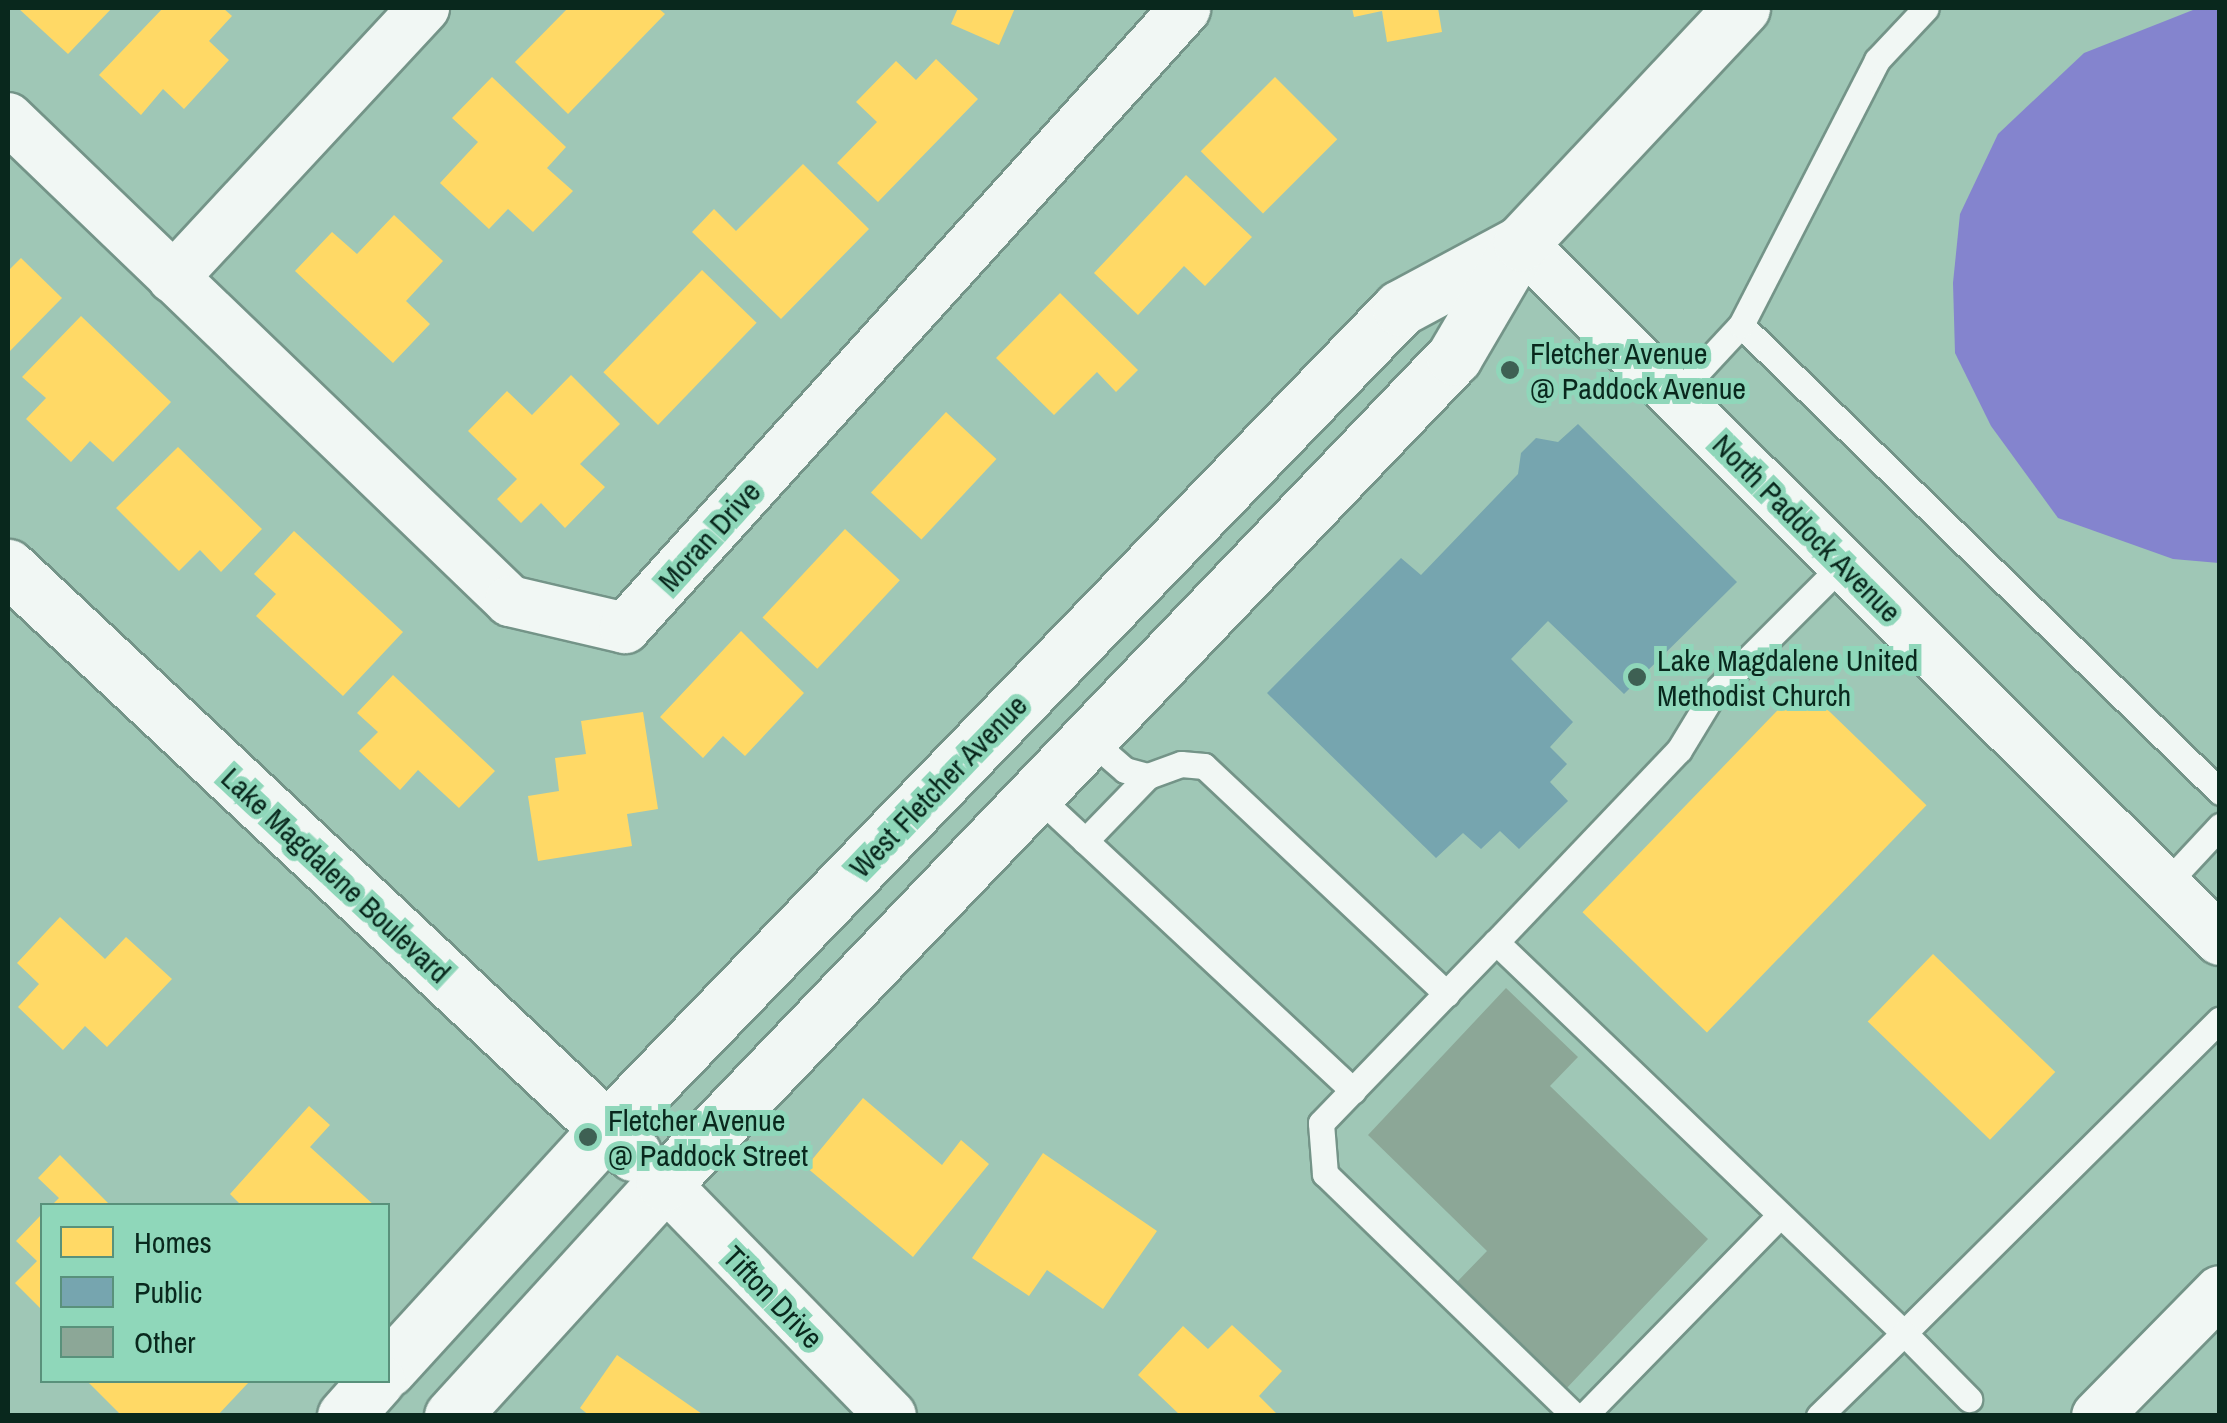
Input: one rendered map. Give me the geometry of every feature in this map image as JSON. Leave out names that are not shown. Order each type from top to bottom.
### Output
[{"type":"main road","name":"West Fletcher Avenue","points":[[452,1416],[664,1183],[1454,357],[1521,243],[1742,8]]},
{"type":"main road","name":"West Fletcher Avenue","points":[[390,1367],[607,1128],[1400,308],[1521,243]]},
{"type":"main road","name":"Lake Magdalene Boulevard","points":[[8,567],[664,1183]]},
{"type":"main road","points":[[345,1416],[374,1383]]},
{"type":"street","points":[[174,278],[424,8]]},
{"type":"street","name":"Moran Drive","points":[[8,118],[510,601],[625,628],[1184,10]]},
{"type":"street","name":"North Paddock Avenue","points":[[1521,243],[2220,940]]},
{"type":"street","name":"Tifton Drive","points":[[664,1183],[884,1414]]},
{"type":"street","points":[[2098,1416],[2220,1291]]},
{"type":"lane","points":[[1675,396],[1741,325],[1878,60],[1926,8]]},
{"type":"lane","points":[[1741,325],[2220,792]]},
{"type":"lane","points":[[1575,1416],[1325,1174],[1322,1123],[1679,750],[1713,694],[1843,564]]},
{"type":"lane","points":[[1088,738],[1126,770],[1148,776]]},
{"type":"lane","points":[[1085,841],[1148,776],[1181,764],[1204,766],[1447,994]]},
{"type":"lane","points":[[1035,794],[1353,1092]]},
{"type":"lane","points":[[2165,885],[2220,826]]},
{"type":"lane","points":[[1496,942],[1969,1398]]},
{"type":"lane","points":[[1819,1416],[2220,1020]]},
{"type":"lane","points":[[1584,1416],[1779,1216]]},
{"type":"water","points":[[2198,8],[2220,8],[2219,563],[2173,559],[2058,518],[1991,426],[1955,353],[1953,283],[1960,214],[1998,134],[2084,53]]},
{"type":"building: Homes","points":[[18,8],[112,8],[68,54]]},
{"type":"building: Homes","points":[[163,8],[223,8],[232,16],[209,41],[229,60],[184,109],[163,89],[141,115],[99,75]]},
{"type":"building: Homes","points":[[568,8],[658,8],[665,14],[568,114],[515,62]]},
{"type":"building: Homes","points":[[958,8],[1015,8],[999,45],[951,24]]},
{"type":"building: Homes","points":[[1352,8],[1438,8],[1442,32],[1387,42],[1382,11],[1354,17]]},
{"type":"building: Homes","points":[[936,59],[978,99],[878,202],[837,163],[877,122],[856,102],[896,61],[916,80]]},
{"type":"building: Homes","points":[[492,77],[566,147],[547,168],[573,191],[533,232],[508,209],[489,229],[440,183],[478,142],[452,118]]},
{"type":"building: Homes","points":[[1275,77],[1337,139],[1263,213],[1201,151]]},
{"type":"building: Homes","points":[[803,164],[869,229],[781,319],[692,232],[714,209],[736,231]]},
{"type":"building: Homes","points":[[1186,175],[1252,237],[1205,286],[1184,266],[1138,315],[1094,273]]},
{"type":"building: Homes","points":[[394,215],[443,261],[406,301],[430,324],[393,363],[295,271],[332,232],[357,254]]},
{"type":"building: Homes","points":[[21,258],[62,298],[8,353],[8,271]]},
{"type":"building: Homes","points":[[702,270],[757,323],[658,425],[603,372]]},
{"type":"building: Homes","points":[[1060,293],[1138,370],[1116,392],[1097,372],[1054,415],[996,358]]},
{"type":"building: Homes","points":[[81,316],[171,402],[113,462],[90,441],[71,462],[26,419],[46,398],[22,377]]},
{"type":"building: Homes","points":[[571,375],[620,424],[580,464],[605,487],[565,528],[541,503],[521,523],[497,499],[517,479],[468,431],[507,391],[532,415]]},
{"type":"building: Homes","points":[[946,412],[996,459],[921,540],[871,492]]},
{"type":"building: Homes","points":[[178,447],[262,529],[221,572],[200,550],[179,571],[116,508]]},
{"type":"building: Homes","points":[[845,529],[900,580],[817,669],[762,617]]},
{"type":"building: Homes","points":[[294,531],[403,632],[343,696],[256,616],[276,594],[254,574]]},
{"type":"building: Homes","points":[[741,631],[804,693],[745,756],[723,736],[703,758],[660,717]]},
{"type":"building: Homes","points":[[393,675],[495,771],[459,808],[418,770],[400,790],[359,751],[378,732],[357,713]]},
{"type":"building: Homes","points":[[1802,685],[1926,805],[1707,1032],[1582,912]]},
{"type":"building: Homes","points":[[643,712],[658,809],[627,814],[632,846],[538,861],[528,796],[559,791],[555,758],[586,754],[581,721]]},
{"type":"building: Homes","points":[[60,917],[105,959],[126,937],[172,979],[107,1047],[85,1026],[63,1050],[18,1007],[39,984],[17,963]]},
{"type":"building: Homes","points":[[1933,954],[2055,1072],[1990,1140],[1868,1022]]},
{"type":"building: Homes","points":[[863,1098],[942,1165],[961,1140],[989,1164],[913,1257],[806,1167]]},
{"type":"building: Homes","points":[[309,1106],[330,1125],[310,1147],[372,1203],[239,1203],[230,1194]]},
{"type":"building: Homes","points":[[1043,1153],[1157,1231],[1103,1309],[1047,1270],[1029,1296],[972,1258]]},
{"type":"building: Homes","points":[[60,1155],[108,1203],[54,1203],[59,1198],[38,1178]]},
{"type":"building: Homes","points":[[40,1216],[40,1308],[15,1283],[37,1261],[16,1241]]},
{"type":"building: Homes","points":[[1232,1325],[1282,1371],[1259,1396],[1279,1416],[1181,1416],[1138,1375],[1183,1326],[1208,1349]]},
{"type":"building: Homes","points":[[617,1355],[705,1416],[590,1416],[580,1408]]},
{"type":"building: Homes","points":[[89,1383],[248,1383],[217,1416],[122,1416]]},
{"type":"building: Public","points":[[1578,424],[1737,582],[1624,694],[1548,621],[1511,659],[1573,722],[1550,747],[1567,764],[1550,782],[1568,801],[1519,849],[1500,831],[1481,849],[1463,833],[1436,858],[1267,693],[1401,558],[1421,575],[1518,474],[1521,453],[1536,438],[1558,442]]},
{"type":"building: Other","points":[[1506,988],[1578,1057],[1550,1086],[1708,1239],[1564,1391],[1455,1284],[1487,1251],[1368,1135]]},
{"type":"place","name":"Fletcher Avenue @ Paddock Avenue","points":[[1510,370]]},
{"type":"place","name":"Lake Magdalene United Methodist Church","points":[[1637,677]]},
{"type":"place","name":"Fletcher Avenue @ Paddock Street","points":[[588,1137]]}]
